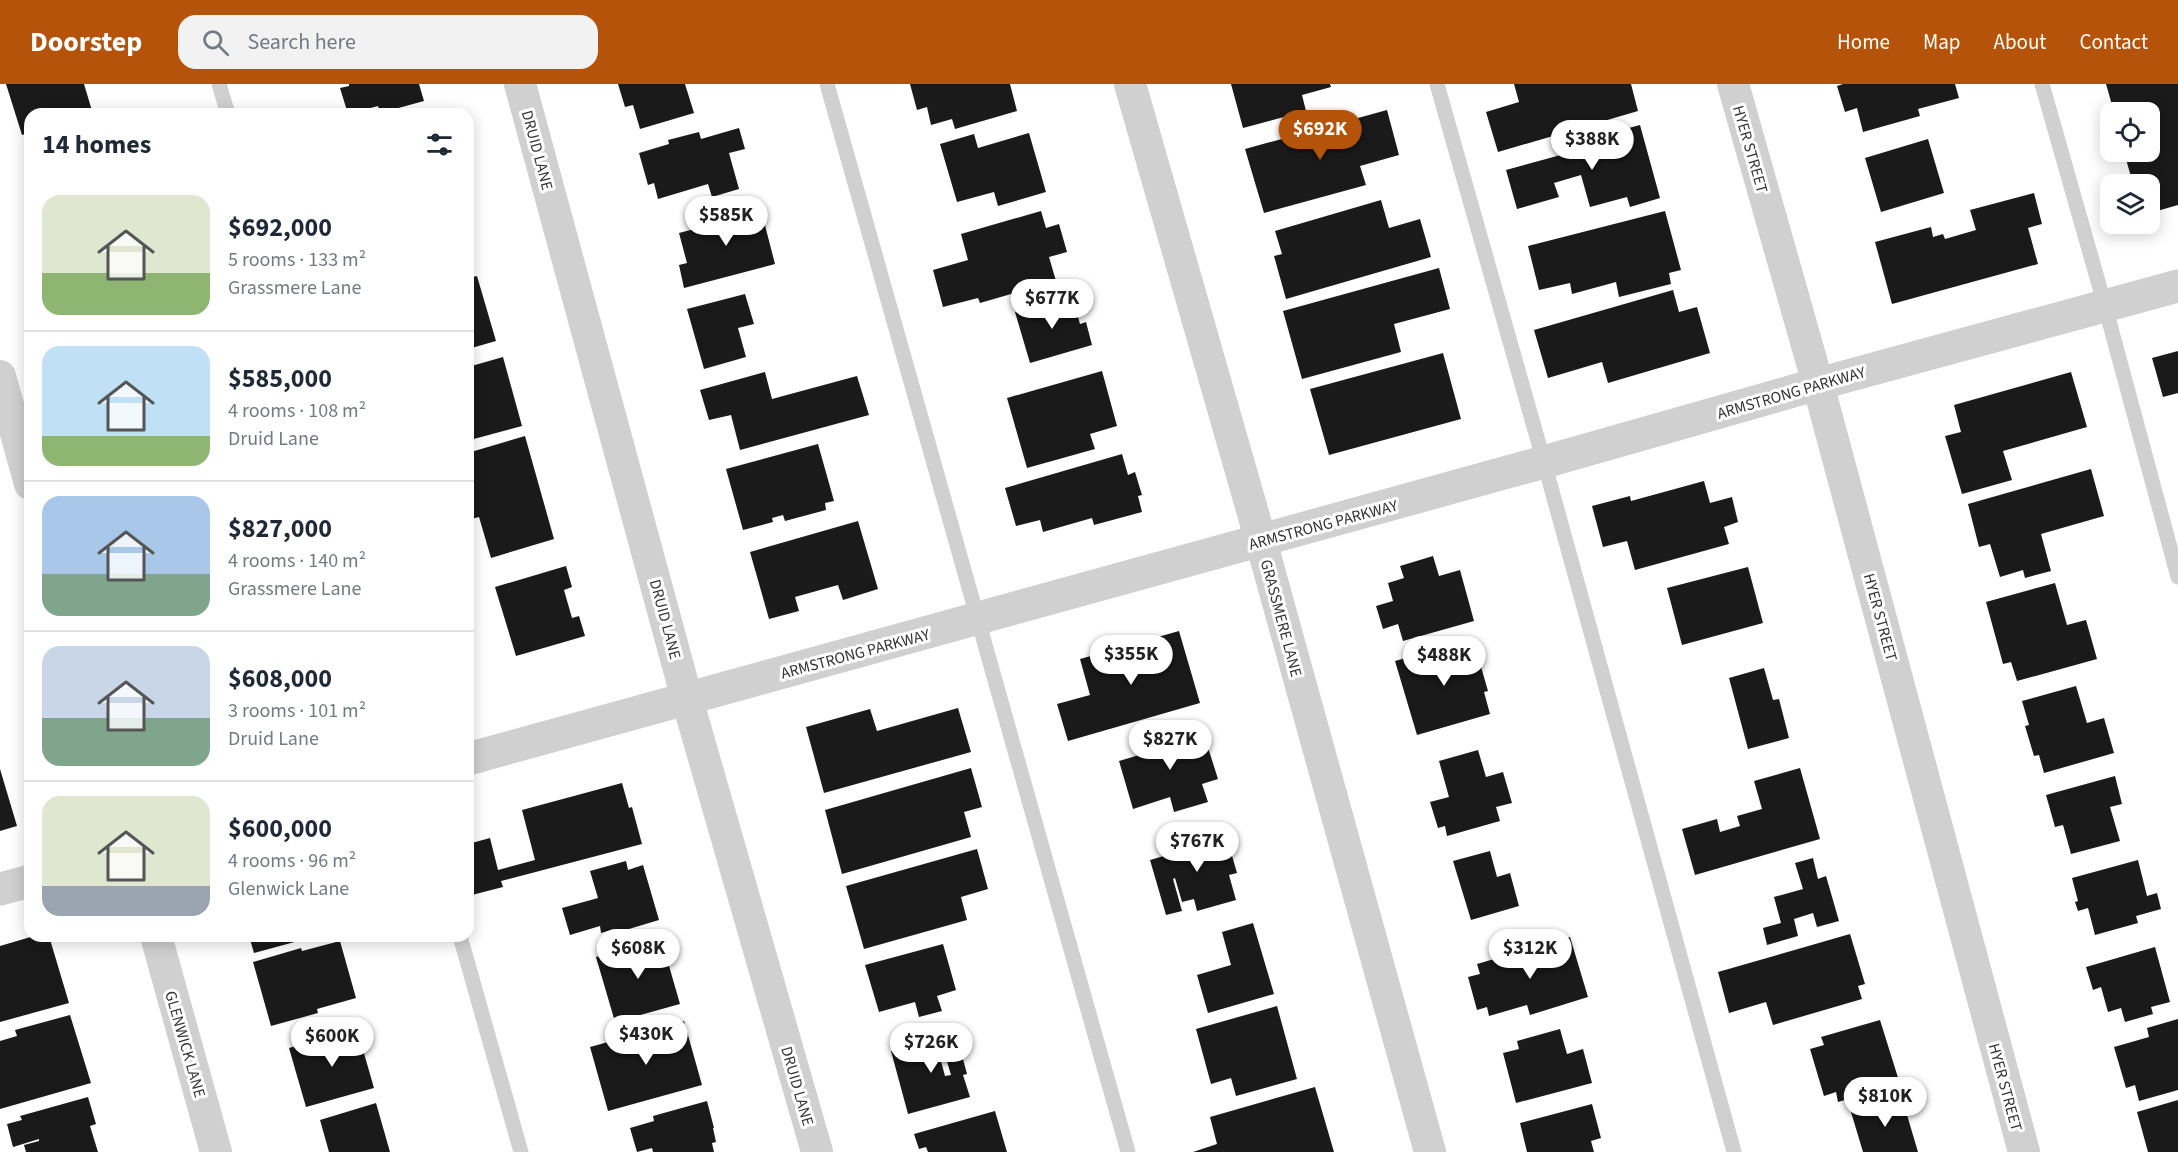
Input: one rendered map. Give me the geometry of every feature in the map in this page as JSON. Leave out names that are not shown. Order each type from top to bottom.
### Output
[{"type":"street","name":"DRUID LANE","points":[[520,84],[687,699],[817,1152]]},
{"type":"street","name":"GRASSMERE LANE","points":[[1130,84],[1430,1152]]},
{"type":"street","name":"HYER STREET","points":[[1733,84],[1818,384],[2024,1152]]},
{"type":"street","name":"ARMSTRONG PARKWAY","points":[[474,757],[2178,286]]},
{"type":"street","points":[[0,376],[24,462]]},
{"type":"street","points":[[0,889],[24,883]]},
{"type":"street","name":"GLENWICK LANE","points":[[158,942],[216,1152]]},
{"type":"lane","points":[[219,84],[226,108]]},
{"type":"lane","points":[[827,84],[1128,1152]]},
{"type":"lane","points":[[1437,84],[1544,462],[1734,1152]]},
{"type":"lane","points":[[2042,84],[2178,577]]},
{"type":"lane","points":[[462,942],[521,1152]]},
{"type":"building","points":[[6,84],[84,84],[91,108],[24,108],[24,134],[22,135]]},
{"type":"building","points":[[349,84],[419,84],[424,101],[398,108],[379,108],[378,106],[346,108],[340,88],[349,86]]},
{"type":"building","points":[[618,84],[685,84],[694,113],[640,129],[633,105],[625,107]]},
{"type":"building","points":[[910,84],[1010,84],[1017,111],[955,129],[952,119],[931,125],[927,107],[917,110]]},
{"type":"building","points":[[1231,84],[1330,84],[1331,87],[1302,95],[1306,111],[1243,128]]},
{"type":"building","points":[[1514,84],[1631,84],[1638,111],[1498,152],[1486,112],[1519,102]]},
{"type":"building","points":[[1843,84],[1955,84],[1959,98],[1918,109],[1920,116],[1863,132],[1857,108],[1845,112],[1837,86]]},
{"type":"building","points":[[2106,84],[2178,84],[2178,205],[2160,210],[2160,174],[2130,174],[2127,162],[2160,162],[2160,102],[2111,102]]},
{"type":"building","points":[[1387,110],[1399,155],[1360,166],[1366,185],[1264,213],[1245,149]]},
{"type":"building","points":[[1640,125],[1660,198],[1630,207],[1627,197],[1590,207],[1581,175],[1554,183],[1559,197],[1517,209],[1506,170],[1568,153],[1566,145]]},
{"type":"building","points":[[739,128],[745,149],[729,153],[739,189],[712,197],[708,184],[658,199],[654,183],[648,185],[639,153],[669,144],[668,140],[699,132],[701,139]]},
{"type":"building","points":[[1029,133],[1046,192],[998,206],[994,192],[957,202],[940,144],[974,134],[978,148]]},
{"type":"building","points":[[1928,139],[1944,193],[1881,212],[1865,158]]},
{"type":"building","points":[[2034,193],[2042,224],[2028,228],[2038,264],[1892,304],[1875,242],[1931,227],[1933,237],[1943,234],[1945,239],[1976,230],[1970,210]]},
{"type":"building","points":[[1381,200],[1389,228],[1420,219],[1431,257],[1286,299],[1274,256],[1282,254],[1275,231]]},
{"type":"building","points":[[760,206],[775,264],[684,288],[679,265],[687,263],[679,233],[698,228],[696,223]]},
{"type":"building","points":[[1041,211],[1046,228],[1059,224],[1067,252],[1049,257],[1056,281],[980,303],[978,298],[943,307],[933,270],[968,260],[961,234]]},
{"type":"building","points":[[1665,211],[1681,270],[1669,273],[1671,284],[1619,297],[1616,282],[1572,294],[1570,283],[1539,290],[1528,246]]},
{"type":"building","points":[[1439,268],[1450,309],[1394,324],[1401,352],[1302,379],[1283,311]]},
{"type":"building","points":[[477,276],[496,341],[474,347],[474,277]]},
{"type":"building","points":[[1673,290],[1679,312],[1697,307],[1710,353],[1608,383],[1602,362],[1548,378],[1534,330]]},
{"type":"building","points":[[745,294],[754,324],[738,328],[746,357],[704,369],[687,309]]},
{"type":"building","points":[[1072,296],[1080,324],[1086,322],[1092,345],[1030,363],[1015,312]]},
{"type":"building","points":[[2178,351],[2178,393],[2163,397],[2152,358]]},
{"type":"building","points":[[1443,353],[1461,419],[1329,455],[1310,389]]},
{"type":"building","points":[[503,357],[522,426],[474,439],[474,365]]},
{"type":"building","points":[[1102,371],[1117,426],[1090,434],[1095,449],[1027,468],[1007,398]]},
{"type":"building","points":[[765,372],[772,399],[857,376],[869,415],[740,450],[731,415],[709,420],[700,390]]},
{"type":"building","points":[[2071,372],[2087,427],[2003,451],[2012,480],[1962,494],[1945,436],[1961,432],[1954,405]]},
{"type":"building","points":[[525,436],[554,539],[491,558],[479,517],[474,518],[474,451]]},
{"type":"building","points":[[818,444],[834,501],[825,503],[826,510],[785,521],[783,515],[772,518],[773,522],[743,530],[726,469]]},
{"type":"building","points":[[1122,454],[1128,475],[1135,472],[1142,495],[1138,496],[1142,512],[1094,525],[1092,518],[1043,532],[1040,520],[1016,526],[1005,488]]},
{"type":"building","points":[[2091,469],[2104,516],[2041,534],[2051,571],[2025,578],[2023,570],[2000,577],[1990,544],[1979,547],[1968,504]]},
{"type":"building","points":[[1704,481],[1710,503],[1732,497],[1738,522],[1724,527],[1729,544],[1635,570],[1627,541],[1603,547],[1592,506],[1630,496],[1631,501]]},
{"type":"building","points":[[858,521],[878,589],[843,600],[838,585],[795,597],[799,611],[769,619],[750,552]]},
{"type":"building","points":[[1433,556],[1439,576],[1460,570],[1474,621],[1403,641],[1398,624],[1383,629],[1376,606],[1393,601],[1388,583],[1404,578],[1400,566]]},
{"type":"building","points":[[566,566],[572,587],[564,590],[572,618],[579,616],[585,636],[516,656],[495,587]]},
{"type":"building","points":[[1748,567],[1763,623],[1682,645],[1667,588]]},
{"type":"building","points":[[2055,583],[2067,625],[2086,620],[2097,659],[2017,681],[2011,662],[2003,664],[1986,602]]},
{"type":"building","points":[[1179,631],[1200,703],[1068,741],[1057,704],[1090,695],[1080,659]]},
{"type":"building","points":[[1473,639],[1488,691],[1484,692],[1490,714],[1417,735],[1395,661]]},
{"type":"building","points":[[1764,668],[1773,700],[1779,699],[1789,738],[1748,749],[1729,678]]},
{"type":"building","points":[[2076,686],[2087,723],[2104,718],[2114,753],[2044,773],[2039,755],[2034,756],[2025,726],[2029,725],[2022,701]]},
{"type":"building","points":[[958,708],[971,752],[824,793],[806,727],[870,709],[877,731]]},
{"type":"building","points":[[1188,726],[1193,741],[1205,738],[1218,779],[1202,784],[1208,802],[1174,812],[1170,797],[1133,809],[1119,761],[1156,750],[1152,736]]},
{"type":"building","points":[[1478,750],[1486,777],[1503,772],[1512,803],[1496,807],[1500,821],[1447,836],[1445,826],[1438,828],[1430,802],[1449,797],[1439,761]]},
{"type":"building","points":[[971,768],[982,807],[964,812],[971,837],[842,874],[825,810]]},
{"type":"building","points":[[1800,768],[1820,839],[1695,875],[1682,829],[1717,819],[1720,832],[1740,826],[1737,816],[1762,809],[1754,781]]},
{"type":"building","points":[[0,769],[17,826],[0,831]]},
{"type":"building","points":[[2115,776],[2122,804],[2110,807],[2120,841],[2071,854],[2063,825],[2055,827],[2046,795]]},
{"type":"building","points":[[622,783],[629,808],[632,807],[642,844],[501,881],[503,887],[474,894],[474,842],[490,838],[498,870],[535,860],[522,810]]},
{"type":"building","points":[[1224,828],[1237,873],[1229,875],[1236,900],[1197,911],[1194,899],[1182,902],[1175,878],[1173,879],[1182,911],[1166,915],[1150,860],[1181,851],[1178,841]]},
{"type":"building","points":[[977,849],[988,889],[961,897],[967,920],[864,949],[846,886]]},
{"type":"building","points":[[1490,851],[1497,877],[1510,873],[1519,906],[1471,920],[1453,861]]},
{"type":"building","points":[[1813,858],[1818,879],[1826,876],[1839,921],[1817,927],[1813,913],[1794,919],[1798,936],[1767,945],[1763,928],[1781,923],[1774,897],[1803,889],[1795,863]]},
{"type":"building","points":[[2138,860],[2147,896],[2157,893],[2161,909],[2136,916],[2138,923],[2095,935],[2088,908],[2078,911],[2072,878]]},
{"type":"building","points":[[626,861],[628,870],[643,865],[659,920],[609,935],[608,931],[601,933],[600,926],[570,935],[562,908],[598,898],[590,871]]},
{"type":"building","points":[[1253,923],[1274,994],[1208,1013],[1197,975],[1231,965],[1222,932]]},
{"type":"building","points":[[1850,934],[1865,984],[1858,986],[1862,999],[1773,1025],[1766,1002],[1729,1013],[1718,972]]},
{"type":"building","points":[[1570,937],[1588,997],[1530,1015],[1527,1005],[1489,1016],[1487,1007],[1477,1010],[1468,977],[1480,974],[1477,964]]},
{"type":"building","points":[[661,938],[680,1004],[615,1022],[596,957]]},
{"type":"building","points":[[24,939],[24,942],[51,942],[69,1003],[0,1022],[0,946]]},
{"type":"building","points":[[251,942],[295,942],[254,953]]},
{"type":"building","points":[[340,942],[356,998],[317,1009],[318,1013],[271,1026],[253,962],[301,948],[302,951]]},
{"type":"building","points":[[943,944],[956,990],[937,996],[942,1011],[919,1017],[915,1002],[879,1012],[865,965]]},
{"type":"building","points":[[2155,947],[2170,1002],[2151,1007],[2153,1014],[2125,1022],[2121,1008],[2108,1012],[2101,987],[2093,990],[2086,967]]},
{"type":"building","points":[[1277,1006],[1297,1079],[1236,1096],[1231,1078],[1211,1084],[1196,1029]]},
{"type":"building","points":[[70,1015],[91,1083],[0,1109],[0,1041],[17,1036],[15,1030]]},
{"type":"building","points":[[2178,1019],[2178,1090],[2139,1101],[2135,1085],[2126,1088],[2114,1047],[2149,1037],[2147,1028]]},
{"type":"building","points":[[1880,1020],[1900,1084],[1838,1102],[1836,1092],[1824,1096],[1810,1049],[1824,1045],[1821,1037]]},
{"type":"building","points":[[684,1021],[702,1085],[608,1111],[590,1047]]},
{"type":"building","points":[[357,1029],[374,1088],[306,1107],[289,1048]]},
{"type":"building","points":[[1560,1029],[1567,1054],[1583,1049],[1592,1083],[1516,1103],[1503,1053],[1519,1049],[1517,1041]]},
{"type":"building","points":[[956,1033],[967,1074],[963,1075],[970,1097],[908,1114],[891,1051],[935,1039],[945,1076],[951,1075],[940,1038]]},
{"type":"building","points":[[1315,1087],[1334,1152],[1193,1152],[1217,1144],[1210,1117]]},
{"type":"building","points":[[88,1097],[96,1124],[90,1126],[98,1152],[26,1152],[24,1145],[39,1141],[39,1139],[13,1147],[7,1124],[22,1120],[20,1116]]},
{"type":"building","points":[[1902,1098],[1918,1152],[1863,1152],[1851,1112]]},
{"type":"building","points":[[2178,1100],[2178,1152],[2148,1152],[2137,1112]]},
{"type":"building","points":[[707,1101],[716,1142],[712,1143],[714,1152],[653,1152],[652,1148],[637,1152],[630,1128],[654,1121],[653,1116]]},
{"type":"building","points":[[376,1103],[390,1152],[329,1152],[320,1120]]},
{"type":"building","points":[[1592,1104],[1601,1138],[1591,1141],[1594,1152],[1527,1152],[1520,1123]]},
{"type":"building","points":[[995,1111],[1007,1152],[928,1152],[926,1147],[919,1149],[914,1134]]}]
